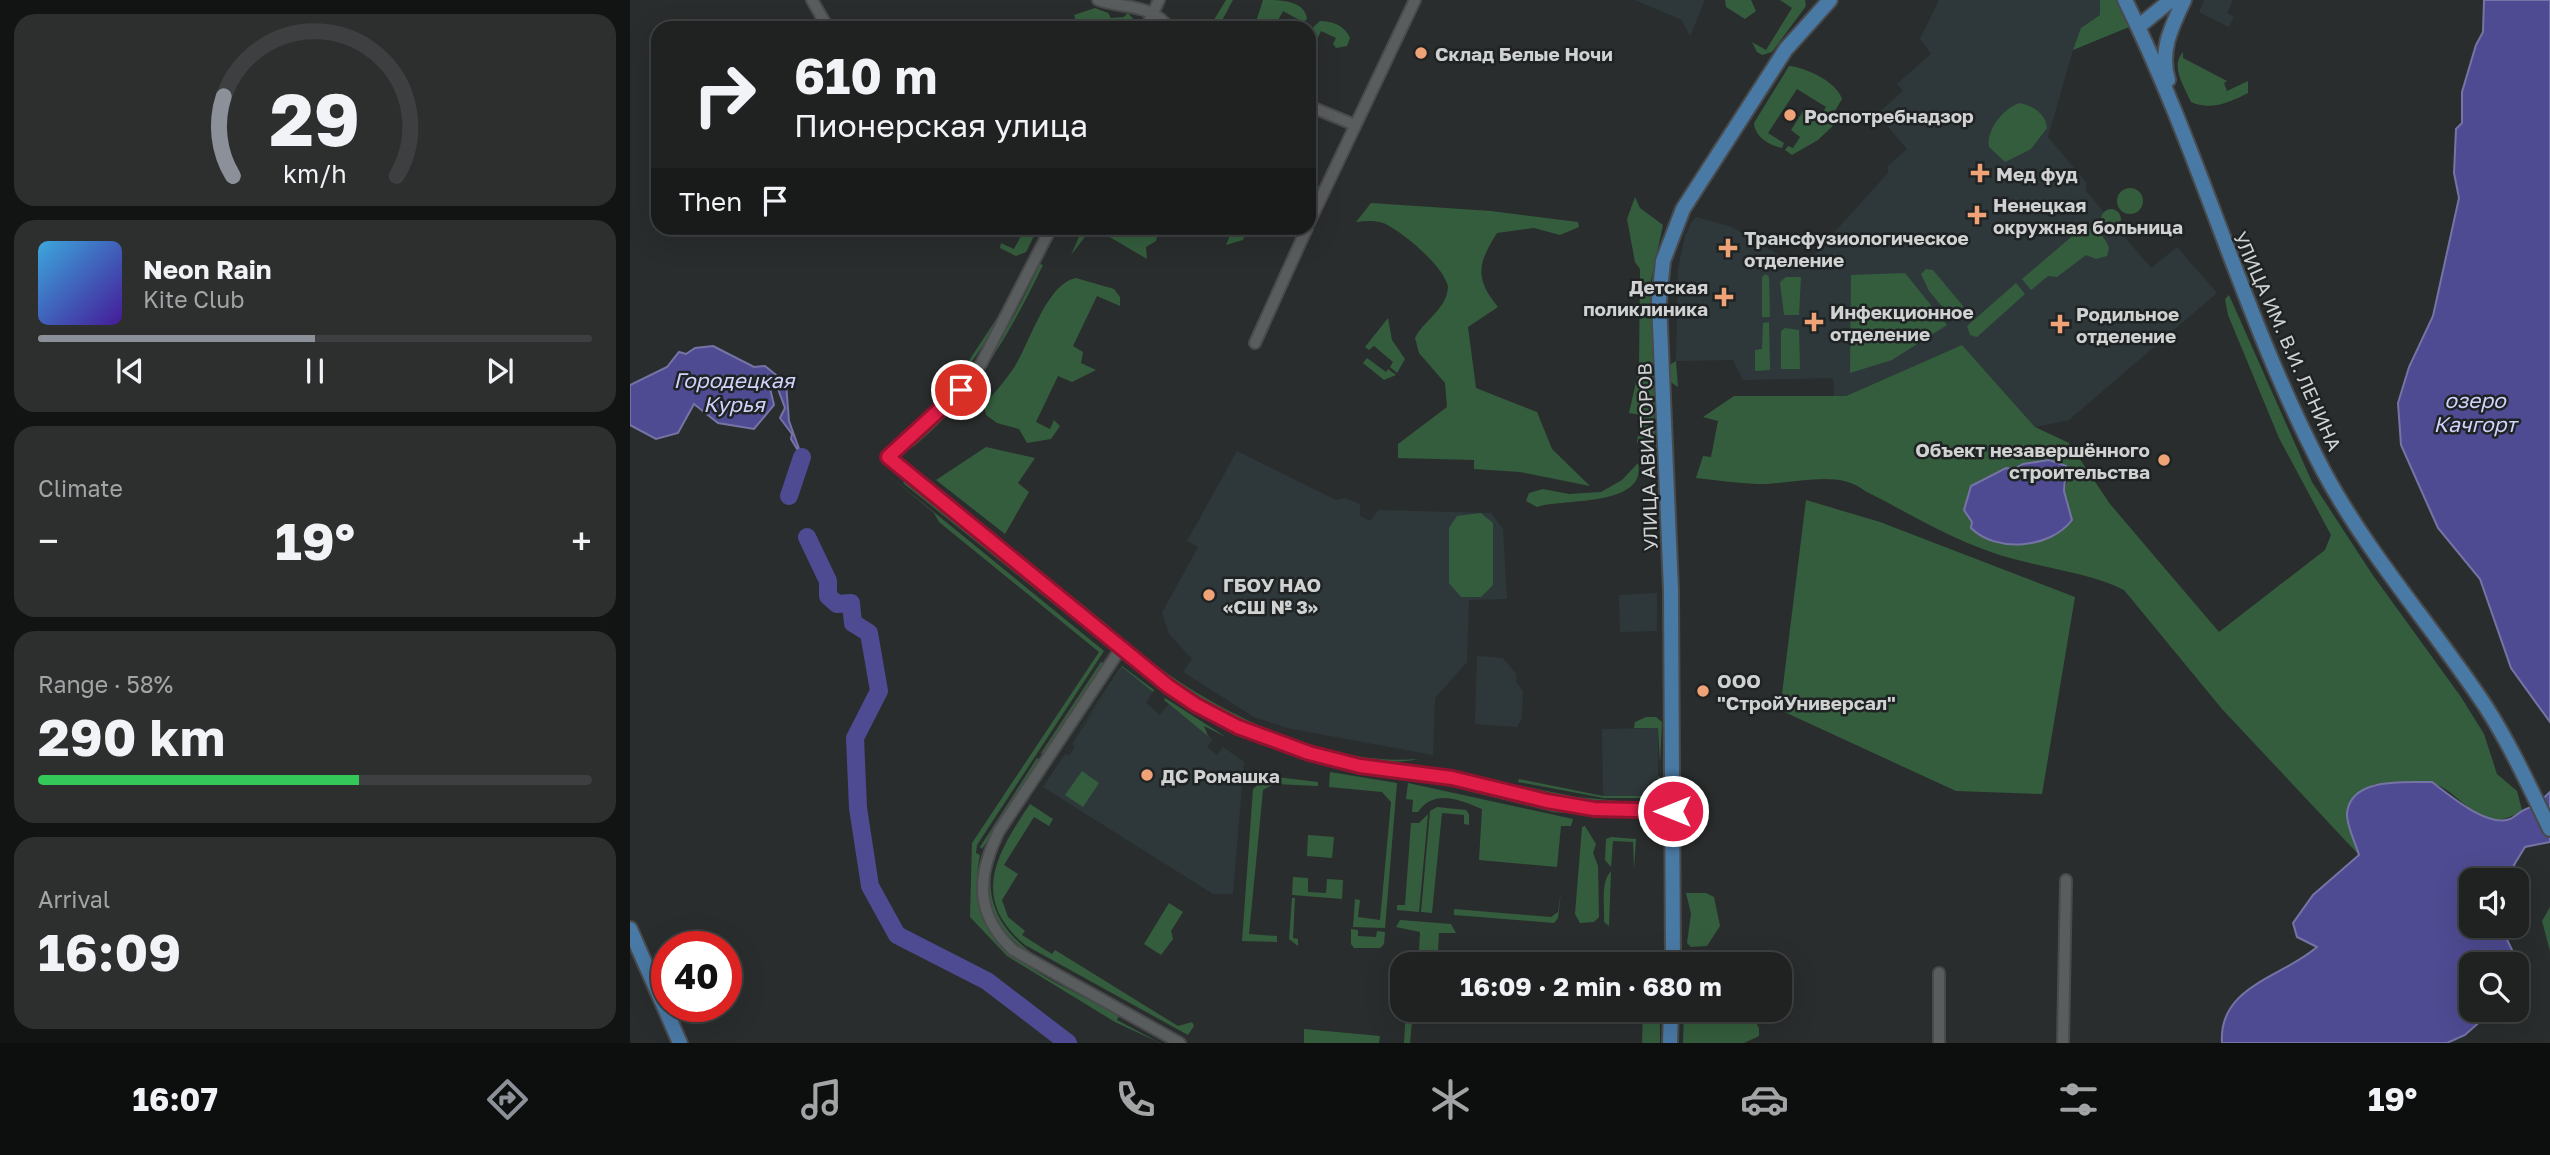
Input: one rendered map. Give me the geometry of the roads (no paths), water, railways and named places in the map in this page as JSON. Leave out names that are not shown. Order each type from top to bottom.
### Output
[{"type":"main road","name":"УЛИЦА АВИАТОРОВ","points":[[1673,952],[1671,590],[1659,301],[1663,261],[1680,216],[1696,187],[1786,49],[1830,0]]},
{"type":"main road","points":[[2125,0],[2182,132]]},
{"type":"main road","points":[[2140,30],[2171,0]]},
{"type":"main road","points":[[2182,132],[2164,61],[2173,25],[2184,0]]},
{"type":"main road","points":[[2140,30],[2156,33],[2173,25]]},
{"type":"main road","name":"УЛИЦА ИМ. В.И. ЛЕНИНА","points":[[2182,132],[2267,352],[2326,475],[2350,516],[2485,705],[2550,829]]},
{"type":"main road","points":[[630,929],[680,1043]]},
{"type":"main road","points":[[1670,1043],[1671,1022]]},
{"type":"street","points":[[812,0],[824,21]]},
{"type":"street","points":[[1098,0],[1153,13],[1161,21]]},
{"type":"street","points":[[1149,21],[1159,0]]},
{"type":"street","points":[[1316,208],[1415,0]]},
{"type":"street","points":[[1316,109],[1355,125]]},
{"type":"street","points":[[1048,235],[1002,329],[981,364],[945,407],[888,457],[1168,686],[1214,715],[1324,758],[1452,778],[1547,801],[1594,809],[1673,811]]},
{"type":"street","points":[[1255,343],[1304,235]]},
{"type":"street","points":[[1121,648],[999,831],[985,858],[983,897],[994,927],[1013,950],[1180,1043]]},
{"type":"street","points":[[2063,1043],[2066,880]]},
{"type":"street","points":[[1938,1043],[1939,973]]},
{"type":"water","name":"озеро Качгорт","points":[[2484,0],[2550,0],[2550,722],[2511,668],[2480,579],[2438,528],[2401,445],[2398,403],[2409,367],[2433,316],[2459,198],[2454,173],[2456,129],[2462,123],[2462,92],[2476,45],[2483,32]]},
{"type":"water","name":"Городецкая Курья","points":[[713,346],[754,367],[765,366],[786,383],[789,421],[802,457],[791,439],[792,434],[780,418],[785,408],[778,389],[767,376],[774,405],[754,429],[718,423],[694,404],[678,433],[656,439],[630,425],[630,385],[667,367],[679,352],[686,354],[695,348]]},
{"type":"water","points":[[2049,460],[2066,466],[2064,491],[2072,520],[2062,530],[2037,542],[2008,544],[1982,536],[1971,528],[1972,522],[1964,510],[1971,486],[2006,468],[2014,469],[2023,464]]},
{"type":"water","points":[[2395,782],[2432,782],[2469,809],[2501,821],[2512,818],[2550,792],[2550,842],[2525,847],[2515,868],[2459,868],[2459,938],[2506,938],[2513,952],[2459,952],[2459,1022],[2480,1022],[2465,1035],[2447,1043],[2222,1043],[2224,1024],[2230,1008],[2241,995],[2317,947],[2297,937],[2293,923],[2313,895],[2359,855],[2347,818],[2351,801],[2369,787]]},
{"type":"waterway","points":[[789,496],[802,457]]},
{"type":"waterway","points":[[807,537],[828,581],[828,596],[837,604],[851,603],[853,623],[869,633],[879,691],[855,738],[858,808],[870,886],[897,935],[987,981],[1068,1043]]},
{"type":"place","name":"Склад Белые Ночи","points":[[1421,53]]},
{"type":"place","name":"Роспотребнадзор","points":[[1790,115]]},
{"type":"place","name":"Мед фуд","points":[[1980,173]]},
{"type":"place","name":"Ненецкая окружная больница","points":[[1977,215]]},
{"type":"place","name":"Трансфузиологическое отделение","points":[[1728,248]]},
{"type":"place","name":"Детская поликлиника","points":[[1724,297]]},
{"type":"place","name":"Инфекционное отделение","points":[[1814,322]]},
{"type":"place","name":"Родильное отделение","points":[[2060,324]]},
{"type":"place","name":"Объект незавершённого строительства","points":[[2164,460]]},
{"type":"place","name":"ГБОУ НАО «СШ № 3»","points":[[1209,595]]},
{"type":"place","name":"ООО \"СтройУниверсал\"","points":[[1703,691]]},
{"type":"place","name":"ДС Ромашка","points":[[1147,775]]}]
